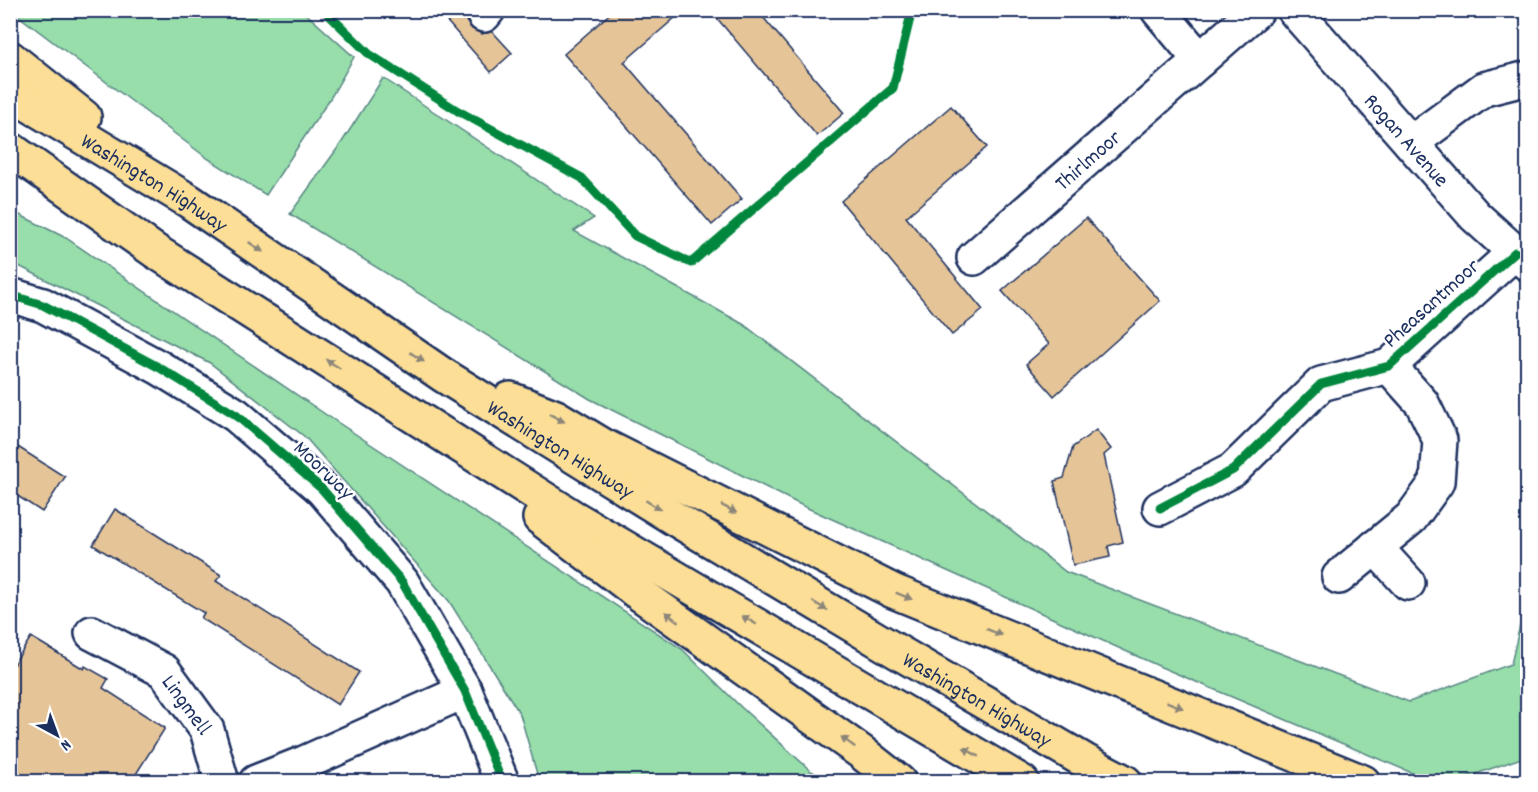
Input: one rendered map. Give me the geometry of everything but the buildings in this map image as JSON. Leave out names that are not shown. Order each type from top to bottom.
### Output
[{"type":"main road","points":[[10,58],[189,201]]},
{"type":"main road","name":"Washington Highway","points":[[10,93],[189,201],[443,375],[672,517],[1045,738],[1125,782]]},
{"type":"main road","points":[[10,149],[155,251],[571,516],[1022,782]]},
{"type":"main road","points":[[10,174],[155,251]]},
{"type":"main road","points":[[443,375],[556,417],[604,446],[893,591],[1363,782]]},
{"type":"main road","points":[[370,387],[633,589],[861,752],[899,782]]},
{"type":"street","points":[[1158,10],[1200,60]]},
{"type":"street","name":"Thirlmoor","points":[[974,258],[1257,10]]},
{"type":"street","name":"Rogan Avenue","points":[[1294,10],[1475,216],[1521,258]]},
{"type":"street","points":[[1412,143],[1484,89],[1527,78]]},
{"type":"street","name":"Pheasantmoor","points":[[1160,508],[1233,470],[1322,384],[1389,366],[1521,258]]},
{"type":"street","name":"Moorway","points":[[10,295],[42,305],[179,380],[236,415],[313,482],[402,582],[465,691],[502,782]]},
{"type":"street","points":[[1339,577],[1411,518],[1437,482],[1440,440],[1422,403],[1389,366]]},
{"type":"street","points":[[1375,548],[1408,583]]},
{"type":"street","name":"Lingmell","points":[[92,633],[164,671],[207,730],[222,782]]},
{"type":"street","points":[[256,782],[306,772],[465,691]]},
{"type":"green space","points":[[12,11],[303,11],[354,57],[331,97],[266,195],[207,158]]},
{"type":"green space","points":[[383,78],[594,218],[574,231],[743,324],[1066,572],[1409,702],[1511,664],[1527,595],[1527,756],[1456,781],[1431,781],[1161,667],[803,506],[590,399],[290,214],[342,142]]},
{"type":"green space","points":[[10,210],[66,238],[325,414],[682,649],[811,771],[830,781],[539,781],[520,714],[449,601],[305,437],[210,363],[11,262]]},
{"type":"cycle path","points":[[324,10],[369,54],[458,111],[582,178],[635,236],[691,263],[893,88],[912,10]]},
{"type":"cycle path","points":[[1160,508],[1233,470],[1321,384],[1389,366],[1515,252]]},
{"type":"cycle path","points":[[10,295],[43,305],[160,368],[236,415],[322,489],[402,582],[465,691],[502,782]]}]
